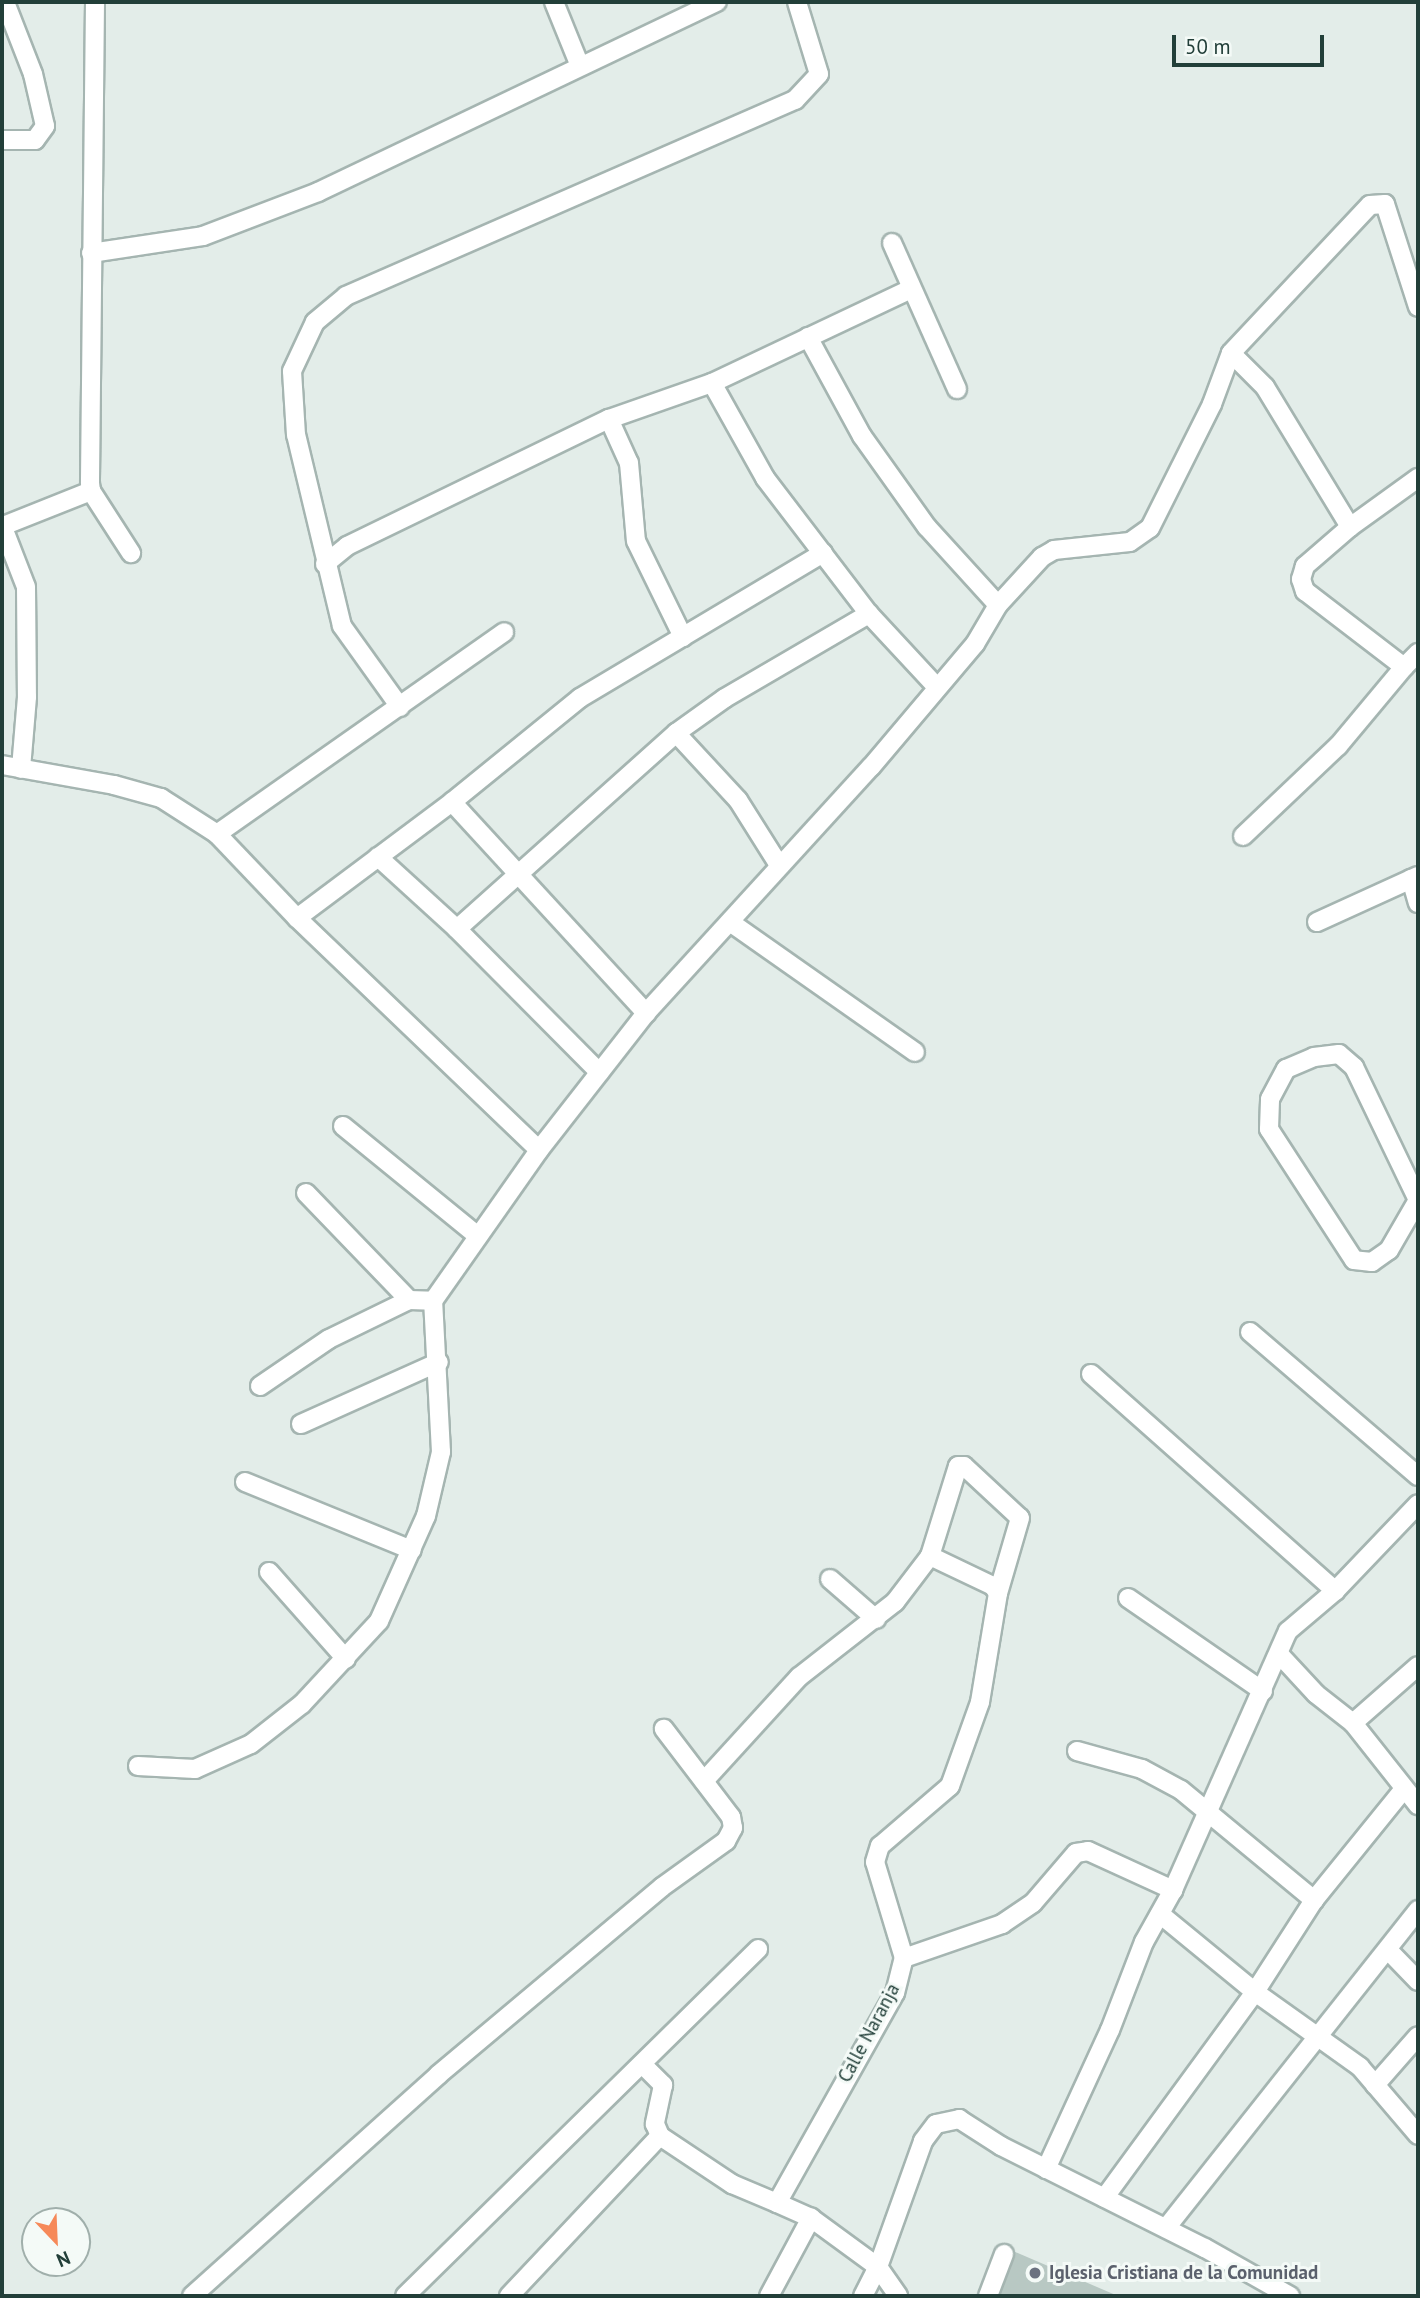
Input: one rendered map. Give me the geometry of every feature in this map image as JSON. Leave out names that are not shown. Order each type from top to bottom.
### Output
[{"type":"street","points":[[2,140],[35,140],[45,127],[33,74],[5,2]]},
{"type":"street","points":[[95,2],[90,253],[91,491],[131,553]]},
{"type":"street","points":[[554,2],[580,66]]},
{"type":"street","points":[[90,253],[203,236],[318,192],[580,66],[686,8],[718,2]]},
{"type":"street","points":[[400,707],[342,626],[296,435],[292,371],[315,322],[346,296],[794,100],[820,74],[797,2]]},
{"type":"street","points":[[138,1766],[195,1769],[251,1744],[302,1704],[379,1621],[412,1550],[441,1452],[439,1362],[433,1301],[538,1150],[646,1013],[871,767],[936,686],[975,645],[998,605],[1042,557],[1054,550],[1130,542],[1150,528],[1212,404],[1231,353],[1359,217],[1379,201],[1385,204],[1418,307]]},
{"type":"street","points":[[892,243],[909,289],[957,389]]},
{"type":"street","points":[[325,564],[347,546],[609,419],[712,383],[909,289]]},
{"type":"street","points":[[808,337],[878,459],[926,527],[998,605]]},
{"type":"street","points":[[1231,353],[1265,387],[1350,527]]},
{"type":"street","points":[[712,383],[765,478],[869,614],[936,686]]},
{"type":"street","points":[[609,419],[629,463],[636,541],[683,637]]},
{"type":"street","points":[[1404,667],[1305,591],[1301,579],[1305,566],[1350,527],[1418,478]]},
{"type":"street","points":[[21,769],[27,697],[26,587],[2,526],[91,491]]},
{"type":"street","points":[[297,918],[452,802],[580,698],[823,553]]},
{"type":"street","points":[[457,929],[517,872],[676,733],[725,698],[869,614]]},
{"type":"street","points":[[217,834],[504,632]]},
{"type":"street","points":[[1243,836],[1338,746],[1418,653]]},
{"type":"street","points":[[676,733],[738,800],[779,865]]},
{"type":"street","points":[[2,765],[114,785],[161,799],[217,834],[297,918],[538,1150]]},
{"type":"street","points":[[452,802],[646,1013]]},
{"type":"street","points":[[378,857],[457,929],[599,1072]]},
{"type":"street","points":[[1317,922],[1414,878],[1418,903]]},
{"type":"street","points":[[730,922],[915,1052]]},
{"type":"street","points":[[1339,1054],[1354,1067],[1418,1200],[1389,1250],[1372,1262],[1354,1260],[1269,1129],[1270,1099],[1286,1069],[1314,1057],[1339,1054]]},
{"type":"street","points":[[343,1126],[478,1236]]},
{"type":"street","points":[[306,1193],[409,1300]]},
{"type":"street","points":[[260,1386],[329,1339],[409,1300],[433,1301]]},
{"type":"street","points":[[1250,1332],[1418,1476]]},
{"type":"street","points":[[301,1424],[439,1362]]},
{"type":"street","points":[[1091,1374],[1335,1591]]},
{"type":"street","name":"Calle Naranja","points":[[777,2203],[895,1993],[904,1958],[876,1862],[880,1846],[950,1786],[980,1702],[998,1593],[1020,1518],[964,1466],[954,1471],[930,1556]]},
{"type":"street","points":[[245,1482],[412,1550]]},
{"type":"street","points":[[1046,2169],[1173,1890],[1205,1811],[1289,1632],[1335,1591],[1418,1504]]},
{"type":"street","points":[[704,1781],[799,1677],[895,1602],[930,1556],[992,1586],[998,1593]]},
{"type":"street","points":[[269,1572],[346,1659]]},
{"type":"street","points":[[830,1579],[876,1619]]},
{"type":"street","points":[[1128,1598],[1263,1691]]},
{"type":"street","points":[[1279,1654],[1316,1694],[1353,1723],[1418,1805]]},
{"type":"street","points":[[1353,1723],[1418,1666]]},
{"type":"street","points":[[192,2296],[438,2075],[662,1887],[726,1840],[733,1828],[731,1817],[664,1729]]},
{"type":"street","points":[[1077,1751],[1142,1769],[1181,1790],[1314,1900]]},
{"type":"street","points":[[1104,2198],[1255,1992],[1314,1900],[1404,1789]]},
{"type":"street","points":[[904,1958],[1002,1924],[1033,1903],[1076,1853],[1088,1851],[1173,1890]]},
{"type":"street","points":[[1166,2228],[1315,2036],[1418,1910]]},
{"type":"street","points":[[1160,1914],[1255,1992],[1360,2067],[1418,2135]]},
{"type":"street","points":[[405,2296],[758,1949]]},
{"type":"street","points":[[1388,1950],[1418,1981]]},
{"type":"street","points":[[1375,2085],[1418,2036]]},
{"type":"street","points":[[642,2064],[663,2085],[655,2124],[660,2136],[732,2184],[811,2218],[878,2267],[898,2296]]},
{"type":"street","points":[[863,2296],[878,2267],[923,2141],[936,2124],[960,2119],[1046,2169],[1166,2228],[1290,2296]]},
{"type":"street","points":[[509,2296],[660,2136]]},
{"type":"street","points":[[769,2296],[811,2218]]},
{"type":"street","points":[[988,2296],[1004,2254]]},
{"type":"building","name":"Iglesia Cristiana de la Comunidad","points":[[1013,2251],[1118,2296],[996,2296]]},
{"type":"place","name":"Iglesia Cristiana de la Comunidad","points":[[1035,2273]]}]
